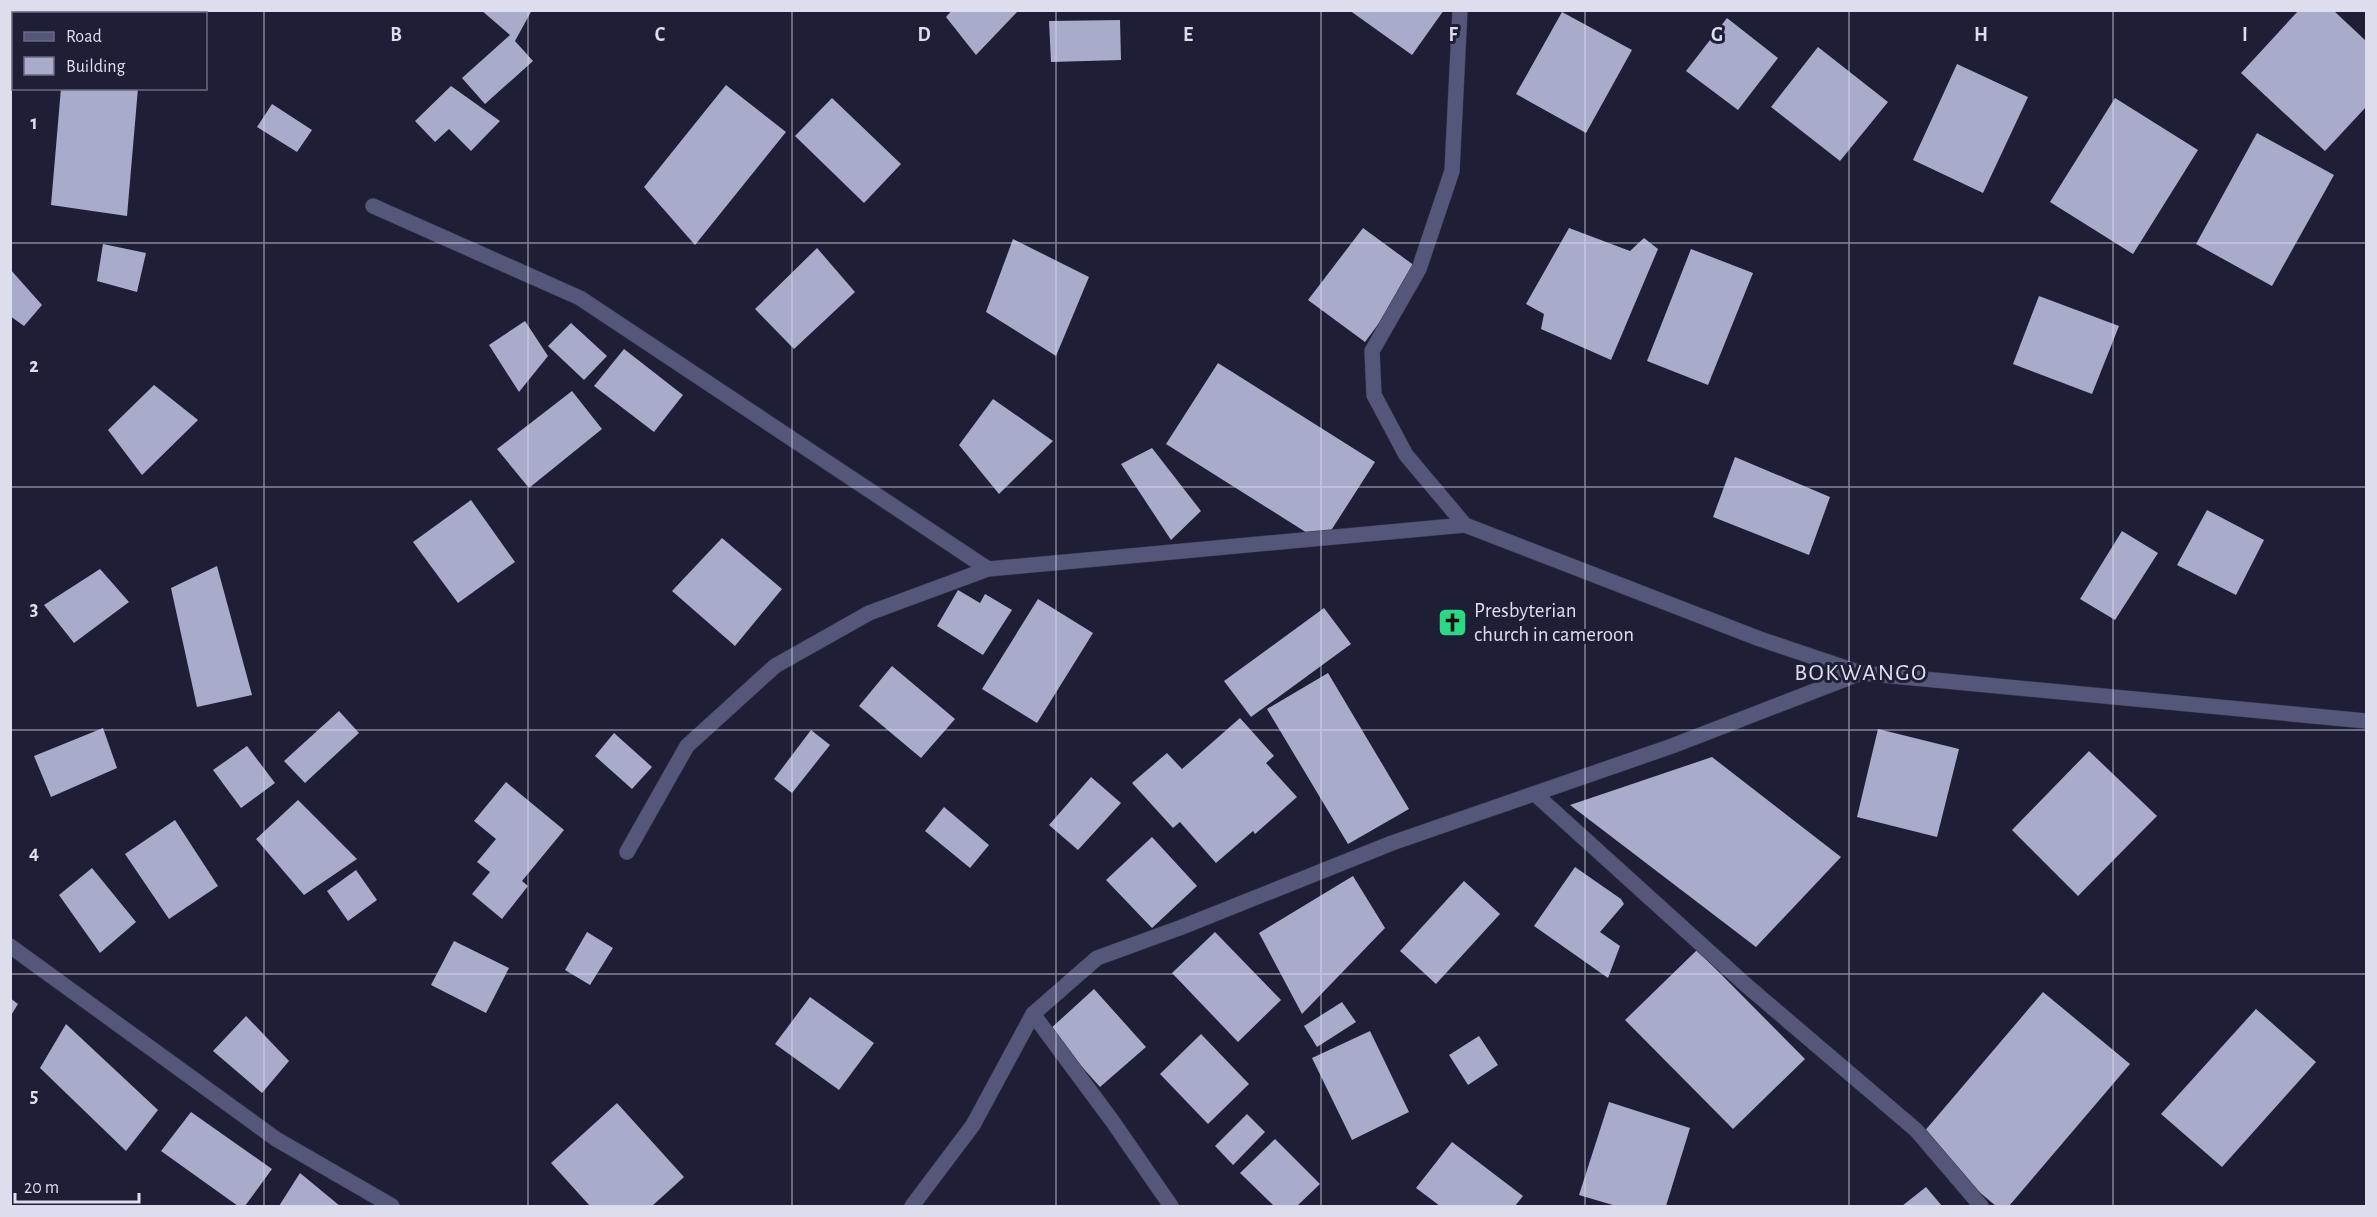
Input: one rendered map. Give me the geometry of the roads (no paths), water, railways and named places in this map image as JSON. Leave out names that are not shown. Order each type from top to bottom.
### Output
[{"type":"street","points":[[1460,10],[1452,171],[1419,269],[1372,351],[1374,395],[1406,455],[1465,525]]},
{"type":"street","points":[[373,206],[580,298],[988,569]]},
{"type":"street","points":[[627,852],[687,746],[775,666],[869,613],[988,569],[1465,525],[1760,639],[1861,673],[2367,721]]},
{"type":"street","points":[[912,1206],[973,1125],[1033,1014],[1097,958],[1182,927],[1392,843],[1672,746],[1861,673]]},
{"type":"street","points":[[1535,794],[1746,985],[1916,1130],[1981,1206]]},
{"type":"street","points":[[10,946],[276,1139],[392,1206]]},
{"type":"street","points":[[1033,1014],[1113,1122],[1171,1206]]},
{"type":"place","name":"Presbyterian church in cameroon","points":[[1453,622]]},
{"type":"district","name":"BOKWANGO","points":[[1861,673]]}]
